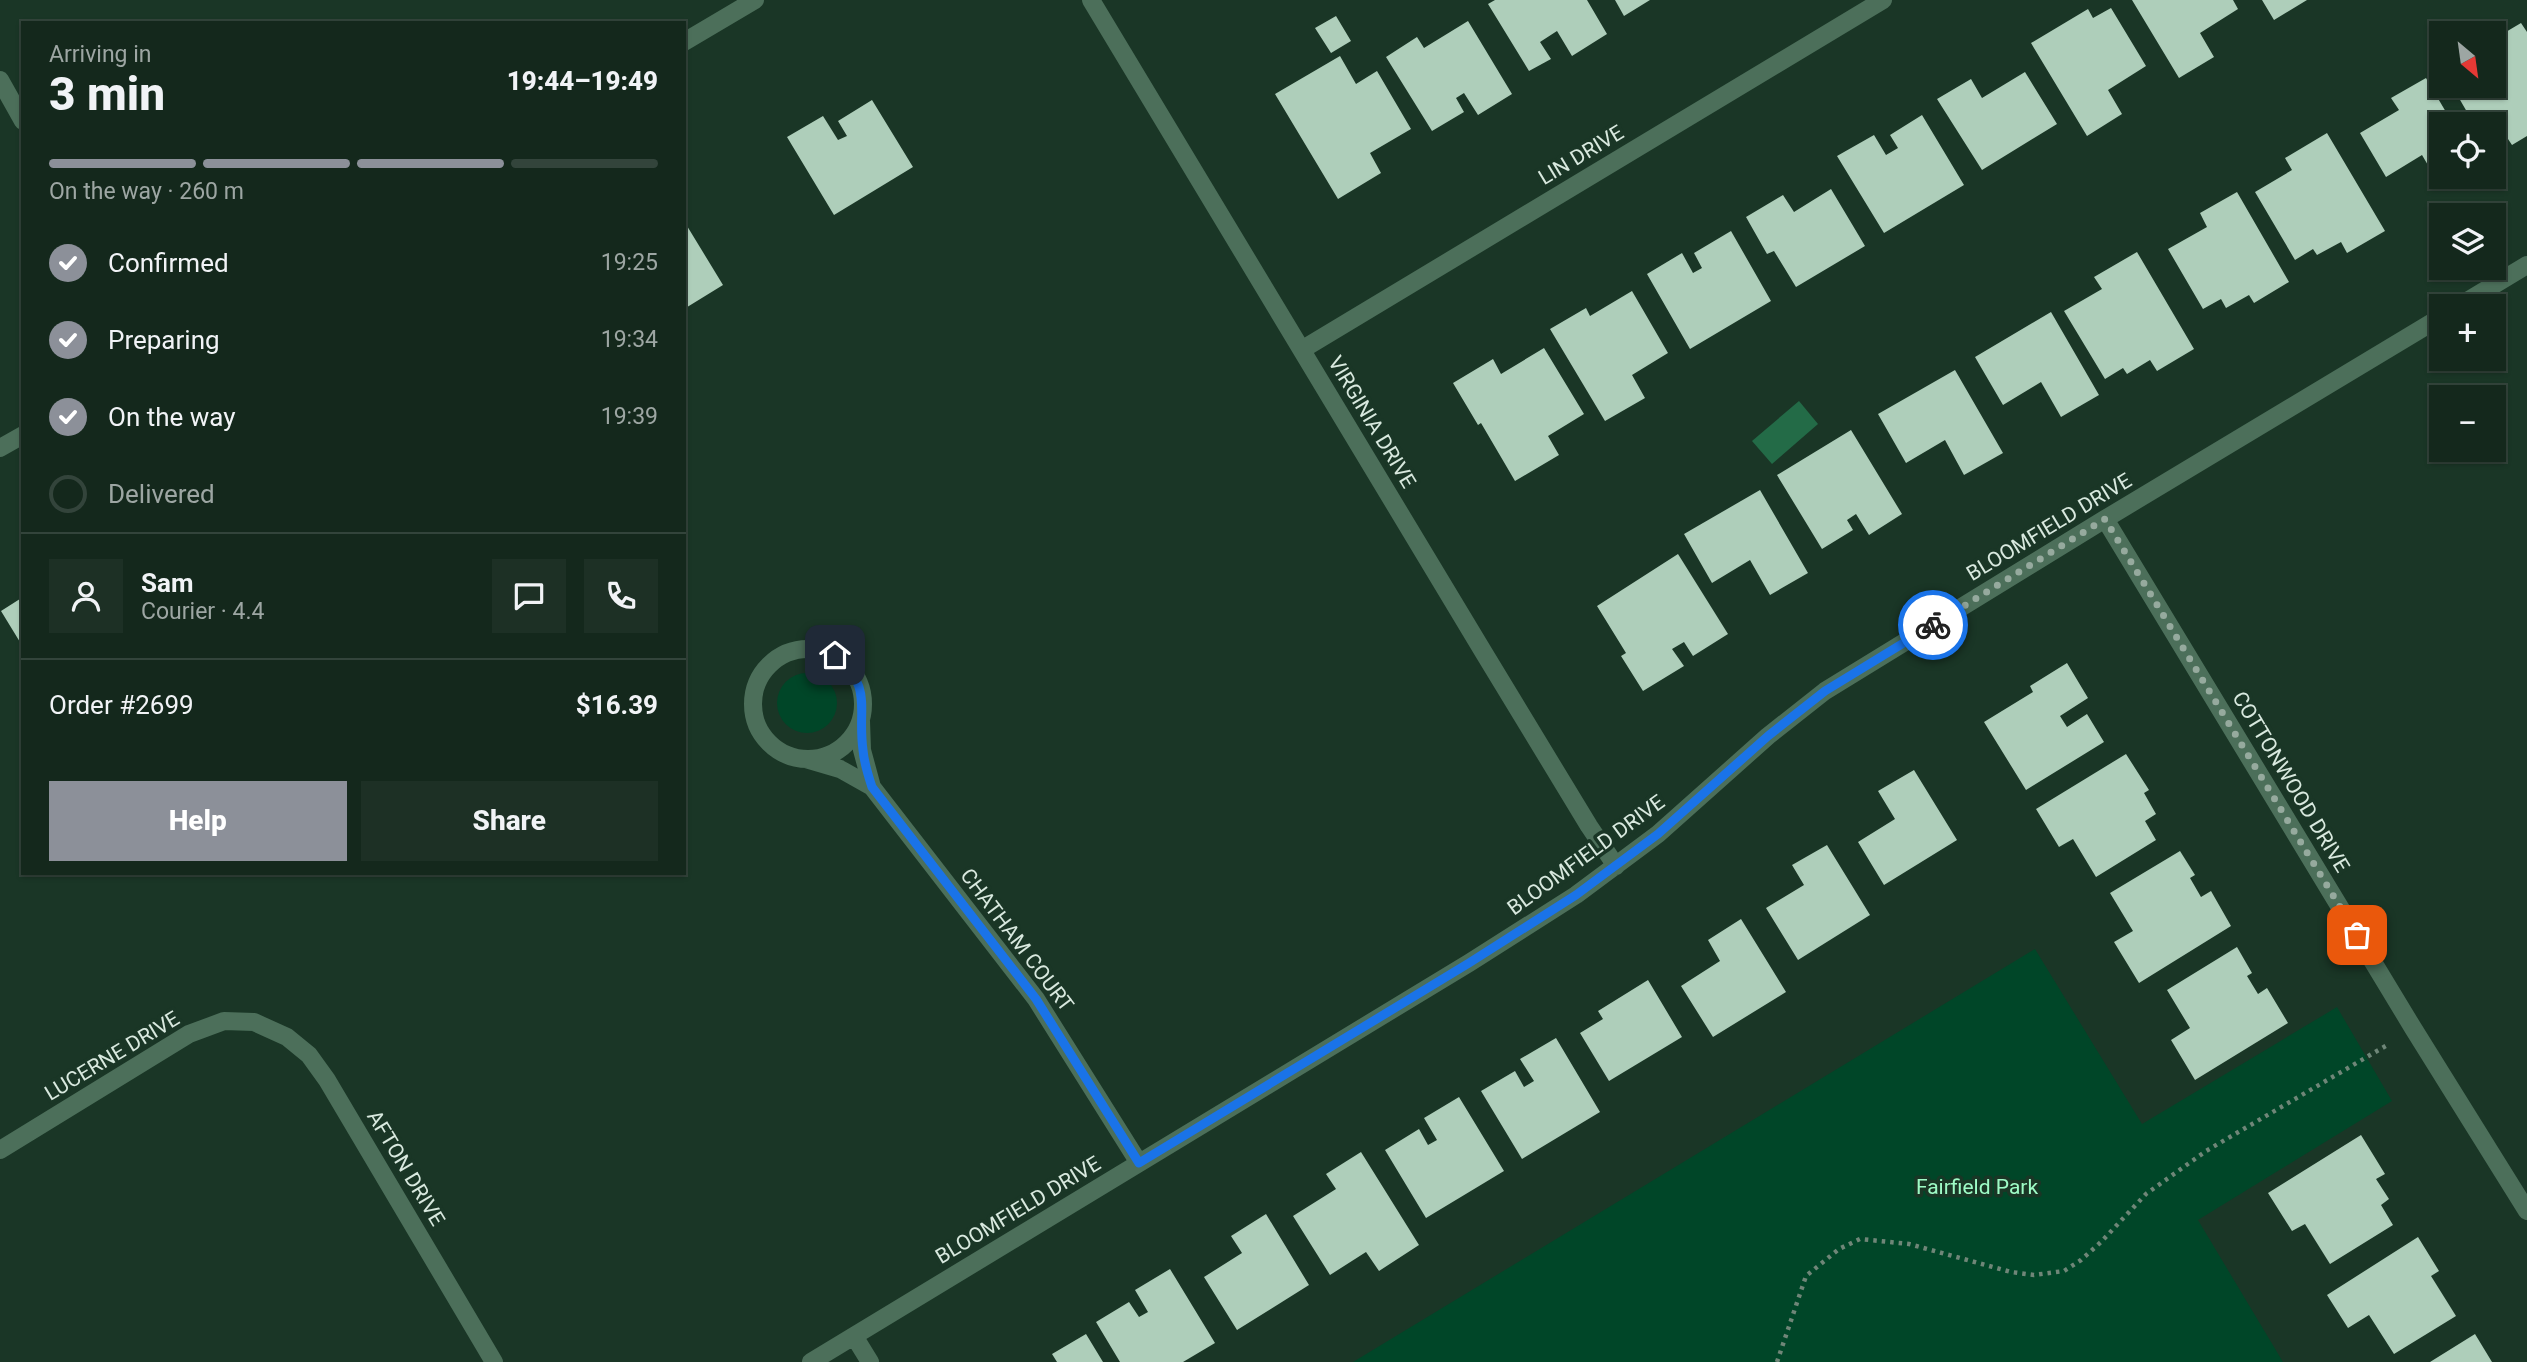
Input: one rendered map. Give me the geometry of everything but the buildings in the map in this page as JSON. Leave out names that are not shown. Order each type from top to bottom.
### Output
[{"type":"street","points":[[686,41],[755,0]]},
{"type":"street","name":"VIRGINIA DRIVE","points":[[1091,0],[1512,699],[1616,866]]},
{"type":"street","name":"LIN DRIVE","points":[[1303,349],[1883,0]]},
{"type":"street","points":[[0,80],[21,117]]},
{"type":"street","points":[[2479,294],[2527,265]]},
{"type":"street","name":"BLOOMFIELD DRIVE","points":[[811,1362],[1469,963],[1616,866],[1658,834],[1768,736],[1825,691],[2429,324]]},
{"type":"street","points":[[0,448],[21,436]]},
{"type":"street","name":"COTTONWOOD DRIVE","points":[[2105,519],[2527,1211]]},
{"type":"street","name":"CHATHAM COURT","points":[[872,787],[863,750],[863,699],[858,682],[849,667],[835,655],[818,649],[800,649],[783,655],[768,665],[758,680],[753,697],[754,715],[760,732],[772,746],[788,755],[840,769],[872,787],[1036,999],[1139,1163]]},
{"type":"street","points":[[806,759],[824,756],[841,748],[853,734],[861,718]]},
{"type":"street","name":"LUCERNE DRIVE","points":[[0,1150],[189,1034],[224,1021],[254,1022]]},
{"type":"street","name":"AFTON DRIVE","points":[[254,1022],[287,1037],[309,1055],[327,1080],[494,1362]]},
{"type":"street","points":[[854,1336],[870,1362]]},
{"type":"path","points":[[1777,1362],[1807,1276],[1839,1249],[1860,1239],[1909,1244],[2011,1272],[2034,1275],[2064,1271],[2101,1242],[2146,1194],[2206,1151],[2413,1028]]},
{"type":"green space","points":[[807,673],[824,678],[832,686],[837,703],[832,720],[824,728],[807,733],[790,728],[782,720],[777,703],[782,686],[790,678]]},
{"type":"green space","name":"Fairfield Park","points":[[2035,949],[2142,1124],[2337,1007],[2392,1101],[2198,1220],[2283,1362],[1353,1362]]},
{"type":"shaded area","points":[[1799,401],[1818,424],[1772,464],[1752,441]]},
{"type":"way so far","points":[[1933,625],[2105,519],[2357,935]]},
{"type":"route","points":[[835,655],[849,667],[858,682],[863,699],[863,750],[872,787],[1036,999],[1139,1163],[1576,895],[1658,834],[1768,736],[1825,691],[1933,625]]}]
